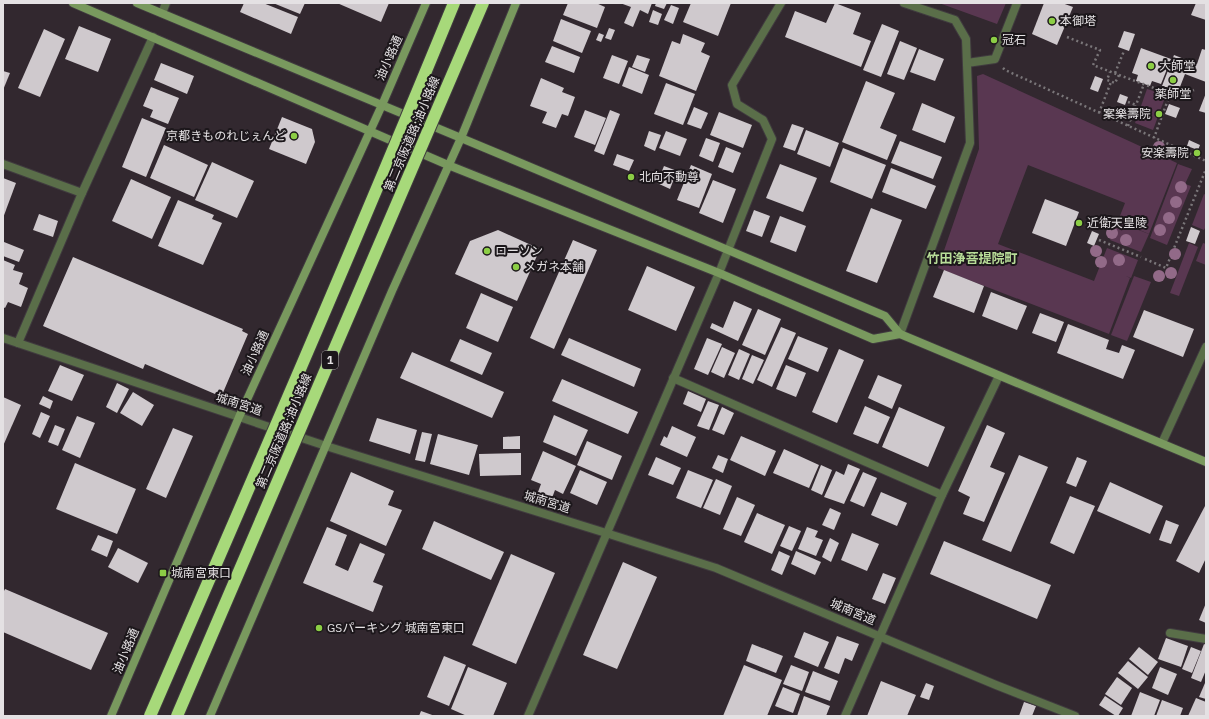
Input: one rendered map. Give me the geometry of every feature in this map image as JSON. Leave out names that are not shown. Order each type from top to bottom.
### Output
[{"type":"highway","name":"第二京阪道路;油小路線","points":[[150,716],[297,377],[454,3]]},
{"type":"highway","name":"第二京阪道路;油小路線","points":[[177,716],[483,3]]},
{"type":"street","points":[[73,3],[448,165],[719,273],[873,339],[900,334]]},
{"type":"street","points":[[137,3],[885,316],[900,334],[1206,462]]},
{"type":"street","points":[[162,14],[166,3]]},
{"type":"street","name":"油小路通","points":[[111,716],[239,417],[382,105],[426,3]]},
{"type":"street","points":[[210,716],[392,291],[461,138],[516,3]]},
{"type":"street","points":[[528,716],[606,532],[729,250],[772,139],[763,120],[737,104],[732,85],[782,3]]},
{"type":"street","points":[[900,334],[970,143],[966,40],[955,20],[904,3]]},
{"type":"street","points":[[967,63],[995,59],[1017,3]]},
{"type":"street","points":[[18,343],[82,193],[153,37]]},
{"type":"street","points":[[3,164],[82,193]]},
{"type":"street","name":"城南宮道","points":[[3,338],[326,446],[606,532],[716,568],[1074,716]]},
{"type":"street","points":[[1162,443],[1206,347]]},
{"type":"street","points":[[845,716],[942,495],[999,376]]},
{"type":"street","points":[[673,378],[942,495]]},
{"type":"street","points":[[1170,633],[1206,639]]},
{"type":"path","points":[[1067,37],[1100,50],[1093,65],[1179,97],[1194,90]]},
{"type":"path","points":[[1115,73],[1124,51]]},
{"type":"path","points":[[995,59],[1005,70],[1206,161]]},
{"type":"path","points":[[1110,72],[1107,80],[1112,82]]},
{"type":"path","points":[[1099,113],[1112,82],[1115,83],[1119,75]]},
{"type":"path","points":[[1128,126],[1144,84]]},
{"type":"path","points":[[1154,138],[1170,94]]},
{"type":"path","points":[[1128,102],[1136,105]]},
{"type":"path","points":[[1145,259],[1166,268],[1206,169]]},
{"type":"path","points":[[1099,240],[1141,257]]},
{"type":"shaded area","points":[[3,3],[1206,3],[1206,716],[3,716]]},
{"type":"shaded area","points":[[939,3],[1006,3],[997,24]]},
{"type":"shaded area","points":[[983,74],[1177,163],[1149,234],[1118,221],[1125,203],[1028,165],[998,244],[1094,281],[1107,248],[1138,260],[1131,278],[1126,276],[1130,278],[1109,334],[938,268],[979,149],[977,76]]},
{"type":"shaded area","points":[[1147,89],[1166,95],[1153,130],[1135,123]]},
{"type":"shaded area","points":[[1178,164],[1192,169],[1185,184],[1191,186],[1167,245],[1150,238]]},
{"type":"shaded area","points":[[1204,194],[1206,195],[1206,226],[1204,230],[1192,225]]},
{"type":"shaded area","points":[[1118,222],[1149,234],[1141,252],[1110,240]]},
{"type":"shaded area","points":[[1189,243],[1198,247],[1179,296],[1170,293]]},
{"type":"shaded area","points":[[1203,243],[1206,244],[1206,265],[1196,261]]},
{"type":"shaded area","points":[[1134,276],[1151,282],[1127,341],[1111,335]]},
{"type":"building","points":[[244,3],[263,3],[298,17],[291,34],[240,12]]},
{"type":"building","points":[[273,3],[305,3],[300,14]]},
{"type":"building","points":[[337,3],[389,3],[381,22]]},
{"type":"building","points":[[568,3],[596,3],[605,7],[597,28],[563,15]]},
{"type":"building","points":[[620,3],[652,3],[648,14],[640,10],[633,27],[624,23],[631,7]]},
{"type":"building","points":[[656,3],[667,3],[664,9],[655,6]]},
{"type":"building","points":[[691,3],[731,3],[718,36],[683,22]]},
{"type":"building","points":[[835,3],[861,13],[853,34],[871,41],[861,67],[785,37],[795,11],[826,23]]},
{"type":"building","name":"本御塔","points":[[1044,3],[1062,3],[1073,7],[1057,45],[1032,34]]},
{"type":"building","points":[[1196,3],[1206,3],[1206,20],[1191,15]]},
{"type":"building","points":[[671,5],[679,8],[673,24],[664,20]]},
{"type":"building","points":[[653,10],[662,14],[658,25],[649,22]]},
{"type":"building","points":[[561,19],[591,31],[582,53],[553,41]]},
{"type":"building","points":[[882,24],[899,31],[881,77],[863,70]]},
{"type":"building","points":[[79,26],[111,39],[98,72],[65,59]]},
{"type":"building","points":[[609,28],[615,30],[611,40],[605,38]]},
{"type":"building","points":[[44,29],[65,39],[40,97],[18,88]]},
{"type":"building","points":[[1124,31],[1135,34],[1129,51],[1118,47]]},
{"type":"building","points":[[599,33],[604,35],[601,42],[596,40]]},
{"type":"building","points":[[683,34],[705,43],[701,52],[710,56],[696,91],[659,76],[672,41],[680,44]]},
{"type":"building","points":[[900,41],[917,48],[904,80],[887,74]]},
{"type":"building","points":[[552,46],[580,57],[574,73],[545,62]]},
{"type":"building","name":"大師堂","points":[[1141,48],[1171,59],[1161,84],[1152,81],[1150,86],[1136,81],[1138,75],[1132,73]]},
{"type":"building","points":[[919,49],[944,59],[935,81],[910,72]]},
{"type":"building","points":[[1202,49],[1206,50],[1206,82],[1185,74],[1178,92],[1162,86],[1174,55],[1197,64]]},
{"type":"building","points":[[612,55],[628,61],[619,84],[603,78]]},
{"type":"building","points":[[637,55],[650,59],[645,72],[632,67]]},
{"type":"building","points":[[161,63],[194,76],[187,94],[154,80]]},
{"type":"building","points":[[629,67],[649,75],[642,94],[622,86]]},
{"type":"building","points":[[3,71],[10,73],[3,90]]},
{"type":"building","points":[[1095,76],[1103,79],[1098,92],[1090,89]]},
{"type":"building","points":[[541,78],[564,88],[562,92],[575,97],[568,116],[562,114],[556,128],[542,123],[547,112],[530,106]]},
{"type":"building","points":[[866,81],[895,93],[880,128],[897,135],[887,160],[842,142]]},
{"type":"building","points":[[666,83],[695,94],[683,125],[654,114]]},
{"type":"building","points":[[151,87],[179,98],[168,124],[150,117],[153,110],[143,106]]},
{"type":"building","points":[[1206,93],[1206,113],[1199,111]]},
{"type":"building","points":[[1120,94],[1128,97],[1125,105],[1117,102]]},
{"type":"building","points":[[922,103],[955,117],[945,143],[912,130]]},
{"type":"building","points":[[1169,104],[1180,108],[1176,118],[1165,114]]},
{"type":"building","points":[[694,107],[708,113],[701,129],[687,124]]},
{"type":"building","points":[[585,110],[606,118],[595,145],[574,137]]},
{"type":"building","points":[[610,110],[620,114],[604,155],[594,151]]},
{"type":"building","points":[[719,112],[752,125],[743,148],[710,135]]},
{"type":"building","name":"京都きものれじぇんど","points":[[282,117],[312,129],[315,142],[306,164],[269,149]]},
{"type":"building","points":[[142,118],[166,128],[146,177],[122,167]]},
{"type":"building","points":[[792,124],[804,128],[795,151],[783,147]]},
{"type":"building","points":[[806,130],[839,143],[830,167],[797,154]]},
{"type":"building","points":[[649,131],[661,135],[655,151],[644,146]]},
{"type":"building","points":[[666,131],[687,139],[680,156],[659,148]]},
{"type":"building","points":[[706,138],[720,143],[713,162],[699,156]]},
{"type":"building","points":[[1189,140],[1200,145],[1198,150],[1187,146]]},
{"type":"building","points":[[900,141],[942,157],[933,179],[891,163]]},
{"type":"building","points":[[164,145],[208,165],[194,197],[150,178]]},
{"type":"building","points":[[726,147],[741,153],[733,173],[718,167]]},
{"type":"building","points":[[843,148],[886,165],[872,199],[830,182]]},
{"type":"building","points":[[617,154],[634,160],[629,171],[613,165]]},
{"type":"building","points":[[212,162],[254,181],[237,218],[195,200]]},
{"type":"building","points":[[780,164],[817,178],[803,212],[766,198]]},
{"type":"building","points":[[691,165],[712,174],[699,208],[677,200]]},
{"type":"building","points":[[664,166],[677,171],[670,189],[657,183]]},
{"type":"building","points":[[891,168],[936,186],[926,209],[882,192]]},
{"type":"building","points":[[3,178],[16,183],[3,218]]},
{"type":"building","points":[[131,179],[171,197],[152,239],[112,221]]},
{"type":"building","points":[[713,180],[736,189],[723,223],[699,213]]},
{"type":"building","points":[[1045,199],[1079,212],[1066,246],[1032,233]]},
{"type":"building","points":[[178,200],[214,215],[212,219],[222,223],[203,265],[158,246]]},
{"type":"building","points":[[871,208],[902,220],[877,283],[846,271]]},
{"type":"building","points":[[754,210],[770,216],[762,237],[746,231]]},
{"type":"building","points":[[39,214],[58,221],[53,237],[33,230]]},
{"type":"building","points":[[780,216],[806,226],[796,252],[770,242]]},
{"type":"building","points":[[1191,227],[1200,231],[1195,244],[1186,241]]},
{"type":"building","name":"メガネ本舗","points":[[498,230],[540,249],[517,301],[455,274],[470,241]]},
{"type":"building","points":[[1092,231],[1099,234],[1094,246],[1087,243]]},
{"type":"building","points":[[573,240],[597,250],[554,349],[530,338]]},
{"type":"building","points":[[4,242],[24,250],[19,262],[3,256]]},
{"type":"building","points":[[73,257],[243,329],[242,331],[248,334],[222,395],[216,392],[215,394],[145,364],[143,369],[43,326]]},
{"type":"building","points":[[3,260],[15,265],[13,270],[23,273],[19,284],[28,288],[21,307],[8,302],[5,308],[3,307]]},
{"type":"building","points":[[647,266],[695,287],[676,331],[628,310]]},
{"type":"building","points":[[944,270],[984,286],[974,313],[933,297]]},
{"type":"building","points":[[991,292],[1027,306],[1017,330],[982,316]]},
{"type":"building","points":[[481,293],[513,307],[498,342],[466,328]]},
{"type":"building","points":[[734,301],[752,309],[738,341],[710,328],[712,323],[723,328]]},
{"type":"building","points":[[758,309],[781,319],[765,355],[742,345]]},
{"type":"building","points":[[1144,310],[1194,329],[1183,357],[1133,337]]},
{"type":"building","points":[[1040,313],[1064,322],[1056,342],[1032,333]]},
{"type":"building","points":[[1068,324],[1109,340],[1106,349],[1119,353],[1122,345],[1135,350],[1123,379],[1057,353]]},
{"type":"building","points":[[781,327],[796,333],[772,387],[757,380]]},
{"type":"building","points":[[798,336],[828,348],[818,372],[788,359]]},
{"type":"building","points":[[569,338],[641,369],[634,387],[561,355]]},
{"type":"building","points":[[707,338],[722,344],[708,375],[694,369]]},
{"type":"building","points":[[460,339],[492,353],[482,375],[450,361]]},
{"type":"building","points":[[722,347],[735,353],[724,378],[711,372]]},
{"type":"building","points":[[739,349],[750,354],[739,380],[728,375]]},
{"type":"building","points":[[839,349],[864,360],[837,423],[812,412]]},
{"type":"building","points":[[412,352],[504,392],[492,418],[400,378]]},
{"type":"building","points":[[752,355],[764,360],[753,384],[742,379]]},
{"type":"building","points":[[60,365],[84,375],[72,401],[48,391]]},
{"type":"building","points":[[786,365],[806,373],[796,397],[776,389]]},
{"type":"building","points":[[878,375],[902,385],[892,409],[868,398]]},
{"type":"building","points":[[562,379],[638,412],[628,434],[552,401]]},
{"type":"building","points":[[117,383],[129,389],[117,413],[106,407]]},
{"type":"building","points":[[688,391],[706,399],[701,412],[683,404]]},
{"type":"building","points":[[133,392],[154,405],[142,426],[120,413]]},
{"type":"building","points":[[43,396],[53,401],[50,409],[39,404]]},
{"type":"building","points":[[3,397],[21,405],[3,446]]},
{"type":"building","points":[[708,401],[719,405],[709,430],[697,426]]},
{"type":"building","points":[[865,406],[890,417],[878,444],[853,434]]},
{"type":"building","points":[[722,407],[734,413],[724,435],[712,430]]},
{"type":"building","points":[[899,407],[945,427],[928,467],[882,447]]},
{"type":"building","points":[[41,412],[50,416],[40,438],[32,434]]},
{"type":"building","points":[[554,415],[588,430],[576,456],[543,442]]},
{"type":"building","points":[[77,416],[95,423],[80,458],[62,450]]},
{"type":"building","points":[[377,418],[417,430],[410,454],[369,441]]},
{"type":"building","points":[[55,425],[65,429],[58,446],[48,442]]},
{"type":"building","points":[[987,425],[1005,433],[990,467],[1005,473],[984,522],[963,514],[970,497],[958,491]]},
{"type":"building","points":[[672,426],[696,437],[687,457],[660,445],[664,436],[667,438]]},
{"type":"building","points":[[173,428],[193,436],[166,498],[146,489]]},
{"type":"building","points":[[422,432],[432,434],[425,462],[415,460]]},
{"type":"building","points":[[438,434],[478,445],[469,475],[430,464]]},
{"type":"building","points":[[520,436],[520,449],[503,449],[503,437]]},
{"type":"building","points":[[741,436],[776,451],[765,476],[730,460]]},
{"type":"building","points":[[587,441],[622,456],[612,480],[577,465]]},
{"type":"building","points":[[784,449],[819,465],[809,488],[773,473]]},
{"type":"building","points":[[543,451],[576,466],[563,494],[555,490],[552,498],[538,492],[541,484],[531,480]]},
{"type":"building","points":[[521,453],[521,475],[480,476],[479,454]]},
{"type":"building","points":[[718,455],[728,459],[723,473],[712,468]]},
{"type":"building","points":[[1019,455],[1048,467],[1011,552],[982,540]]},
{"type":"building","points":[[656,457],[681,468],[673,485],[648,475]]},
{"type":"building","points":[[1077,457],[1087,461],[1076,487],[1066,483]]},
{"type":"building","points":[[75,463],[136,489],[117,534],[56,509]]},
{"type":"building","points":[[848,464],[860,469],[844,504],[824,497],[836,471],[844,475]]},
{"type":"building","points":[[821,465],[832,470],[822,495],[811,490]]},
{"type":"building","points":[[580,470],[607,482],[597,505],[570,493]]},
{"type":"building","points":[[688,470],[713,480],[701,508],[676,498]]},
{"type":"building","points":[[351,472],[394,491],[388,505],[402,510],[386,546],[330,521]]},
{"type":"building","points":[[863,472],[877,478],[864,507],[850,501]]},
{"type":"building","points":[[716,479],[732,486],[720,515],[703,508]]},
{"type":"building","points":[[1110,482],[1163,506],[1150,534],[1097,511]]},
{"type":"building","points":[[881,492],[907,503],[897,526],[871,515]]},
{"type":"building","points":[[1070,496],[1095,506],[1074,554],[1050,543]]},
{"type":"building","points":[[737,497],[755,505],[741,536],[723,529]]},
{"type":"building","points":[[1205,506],[1206,558],[1199,573],[1176,561]]},
{"type":"building","points":[[830,508],[841,513],[834,530],[822,525]]},
{"type":"building","points":[[757,513],[785,525],[772,554],[744,542]]},
{"type":"building","points":[[1166,520],[1179,525],[1171,544],[1159,540]]},
{"type":"building","points":[[434,521],[504,552],[491,580],[422,549]]},
{"type":"building","points":[[789,526],[801,531],[792,551],[780,546]]},
{"type":"building","points":[[327,527],[347,535],[335,565],[348,571],[360,543],[385,554],[373,582],[383,586],[373,612],[303,583]]},
{"type":"building","points":[[807,527],[818,531],[815,537],[823,540],[816,556],[798,549]]},
{"type":"building","points":[[852,533],[879,544],[867,571],[841,560]]},
{"type":"building","points":[[98,535],[113,541],[107,557],[91,550]]},
{"type":"building","points":[[830,538],[839,543],[831,562],[822,557]]},
{"type":"building","points":[[944,541],[1051,585],[1037,619],[930,574]]},
{"type":"building","points":[[118,548],[148,563],[138,583],[108,567]]},
{"type":"building","points":[[779,551],[790,556],[782,575],[771,570]]},
{"type":"building","points":[[796,551],[821,562],[815,575],[791,564]]},
{"type":"building","points":[[511,554],[555,573],[516,664],[472,645]]},
{"type":"building","points":[[623,562],[657,577],[617,669],[583,655]]},
{"type":"building","points":[[883,573],[896,578],[885,604],[872,599]]},
{"type":"building","points":[[5,589],[108,633],[91,670],[3,632],[3,593]]},
{"type":"building","points":[[1206,603],[1206,623],[1199,620]]},
{"type":"building","points":[[804,632],[829,642],[818,667],[794,657]]},
{"type":"building","points":[[837,636],[859,644],[852,661],[845,658],[839,674],[824,668]]},
{"type":"building","points":[[1166,638],[1188,646],[1181,667],[1158,659]]},
{"type":"building","points":[[752,644],[783,656],[776,673],[746,661]]},
{"type":"building","points":[[1204,644],[1206,645],[1206,670],[1201,682],[1191,678]]},
{"type":"building","points":[[1139,647],[1158,662],[1148,675],[1129,659]]},
{"type":"building","points":[[1191,647],[1201,651],[1192,673],[1182,669]]},
{"type":"building","points":[[444,656],[466,665],[449,706],[427,697]]},
{"type":"building","points":[[1128,661],[1148,677],[1138,689],[1118,673]]},
{"type":"building","points":[[744,665],[782,680],[767,716],[723,716]]},
{"type":"building","points":[[791,665],[809,672],[802,691],[783,684]]},
{"type":"building","points":[[468,667],[507,683],[493,716],[467,716],[451,709]]},
{"type":"building","points":[[1160,667],[1177,674],[1168,695],[1152,688]]},
{"type":"building","points":[[813,671],[838,681],[830,701],[805,692]]},
{"type":"building","points":[[1117,677],[1132,688],[1121,705],[1105,694]]},
{"type":"building","points":[[881,681],[916,695],[907,716],[867,716]]},
{"type":"building","points":[[926,683],[934,686],[929,700],[920,697]]},
{"type":"building","points":[[1205,683],[1206,684],[1206,699],[1199,697]]},
{"type":"building","points":[[783,687],[800,694],[793,713],[775,706]]},
{"type":"building","points":[[1140,692],[1160,700],[1154,716],[1131,716]]},
{"type":"building","points":[[804,696],[830,706],[826,716],[797,716]]},
{"type":"building","points":[[1105,696],[1123,708],[1118,716],[1099,705]]},
{"type":"building","points":[[1196,698],[1206,702],[1206,716],[1188,716]]},
{"type":"building","points":[[1162,700],[1183,708],[1180,716],[1156,716]]},
{"type":"building","points":[[1024,702],[1036,706],[1032,716],[1019,716]]},
{"type":"building","points":[[421,711],[435,716],[419,716]]},
{"type":"place","name":"本御塔","points":[[1052,21]]},
{"type":"place","name":"冠石","points":[[994,40]]},
{"type":"place","name":"大師堂","points":[[1151,66]]},
{"type":"place","name":"薬師堂","points":[[1173,80]]},
{"type":"place","name":"案樂壽院","points":[[1159,114]]},
{"type":"place","name":"京都きものれじぇんど","points":[[294,136]]},
{"type":"place","name":"安楽壽院","points":[[1197,153]]},
{"type":"place","name":"北向不動尊","points":[[631,177]]},
{"type":"place","name":"近衛天皇陵","points":[[1079,223]]},
{"type":"place","name":"ローソン","points":[[487,251]]},
{"type":"place","name":"メガネ本舗","points":[[516,267]]},
{"type":"place","name":"城南宮東口","points":[[163,573]]},
{"type":"place","name":"GSパーキング 城南宮東口","points":[[319,628]]},
{"type":"district","name":"竹田浄菩提院町","points":[[972,258]]}]
